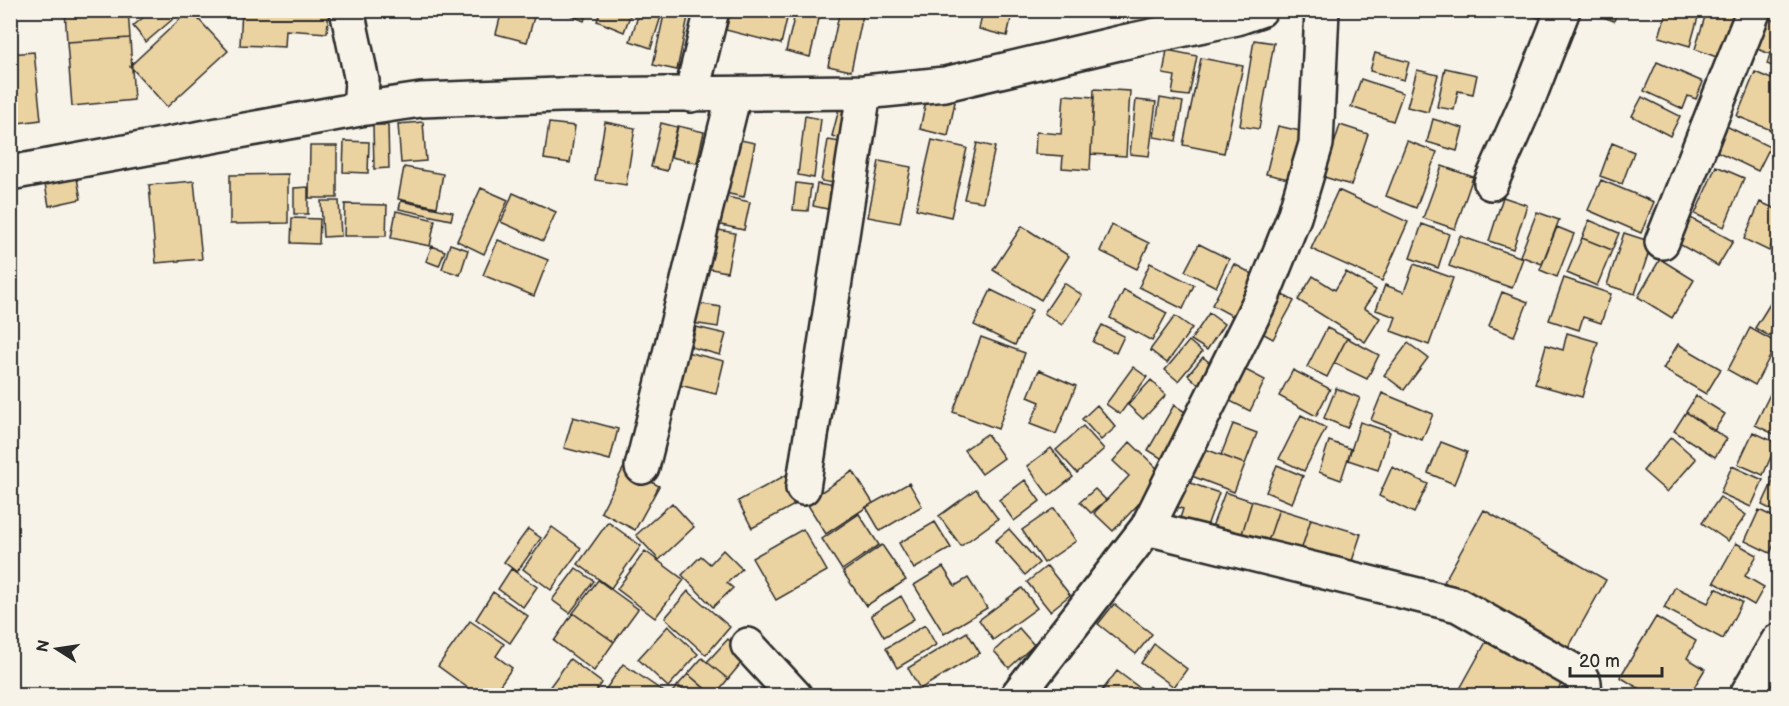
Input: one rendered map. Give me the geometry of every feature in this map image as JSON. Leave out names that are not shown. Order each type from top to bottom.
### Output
[{"type":"street","points":[[347,10],[362,81],[360,109]]},
{"type":"street","points":[[691,95],[712,10]]},
{"type":"street","points":[[10,174],[360,109],[421,100],[560,95],[864,92],[945,84],[1237,18],[1260,10]]},
{"type":"street","points":[[1017,696],[1147,528],[1263,295],[1294,217],[1316,144],[1322,10]]},
{"type":"street","points":[[1491,183],[1563,10]]},
{"type":"street","points":[[1662,242],[1754,10]]},
{"type":"street","points":[[803,488],[864,92]]},
{"type":"street","points":[[642,467],[734,94]]},
{"type":"street","points":[[1147,528],[1458,605],[1579,674],[1584,683],[1585,696]]},
{"type":"street","points":[[1746,696],[1779,641]]},
{"type":"street","points":[[748,645],[795,696]]},
{"type":"building","points":[[65,10],[128,10],[130,38],[67,42]]},
{"type":"building","points":[[152,10],[166,10],[173,19],[146,42],[133,26]]},
{"type":"building","points":[[190,10],[228,51],[167,107],[130,66]]},
{"type":"building","points":[[242,10],[329,10],[327,33],[286,30],[285,47],[240,45]]},
{"type":"building","points":[[502,10],[536,10],[527,42],[496,34]]},
{"type":"building","points":[[559,10],[588,10],[584,21]]},
{"type":"building","points":[[601,10],[632,10],[624,32],[597,21]]},
{"type":"building","points":[[640,10],[663,10],[651,48],[630,41]]},
{"type":"building","points":[[665,10],[689,12],[677,70],[653,65]]},
{"type":"building","points":[[731,10],[789,10],[781,44],[726,30]]},
{"type":"building","points":[[796,10],[821,10],[810,57],[786,51]]},
{"type":"building","points":[[840,10],[864,10],[851,71],[828,66]]},
{"type":"building","points":[[983,10],[1013,10],[1007,36],[979,29]]},
{"type":"building","points":[[1514,10],[1554,10],[1551,22]]},
{"type":"building","points":[[1585,10],[1618,10],[1614,21]]},
{"type":"building","points":[[1667,10],[1700,10],[1690,46],[1659,37]]},
{"type":"building","points":[[1707,10],[1748,10],[1730,62],[1695,49]]},
{"type":"building","points":[[1767,18],[1778,22],[1778,68],[1767,64],[1770,54],[1755,48]]},
{"type":"building","points":[[130,38],[134,100],[72,106],[67,42]]},
{"type":"building","points":[[1254,40],[1274,43],[1259,129],[1240,126]]},
{"type":"building","points":[[1167,50],[1197,56],[1189,96],[1172,94],[1175,76],[1163,74]]},
{"type":"building","points":[[34,52],[41,120],[10,124],[10,54]]},
{"type":"building","points":[[1375,53],[1409,62],[1404,80],[1370,71]]},
{"type":"building","points":[[1201,58],[1243,66],[1224,153],[1183,145]]},
{"type":"building","points":[[1657,62],[1703,82],[1696,99],[1688,96],[1683,109],[1644,91]]},
{"type":"building","points":[[1445,68],[1477,75],[1473,94],[1458,91],[1454,110],[1437,107]]},
{"type":"building","points":[[1417,70],[1438,75],[1428,112],[1407,107]]},
{"type":"building","points":[[1755,72],[1778,82],[1778,133],[1737,116]]},
{"type":"building","points":[[1361,79],[1403,93],[1393,121],[1351,107]]},
{"type":"building","points":[[1094,89],[1130,91],[1126,156],[1091,154]]},
{"type":"building","points":[[1064,95],[1094,97],[1090,170],[1062,168],[1063,156],[1035,154],[1036,132],[1061,134]]},
{"type":"building","points":[[927,96],[955,102],[948,136],[920,129]]},
{"type":"building","points":[[1642,97],[1680,116],[1670,136],[1632,116]]},
{"type":"building","points":[[1160,98],[1183,102],[1176,141],[1154,137]]},
{"type":"building","points":[[1136,100],[1156,102],[1149,156],[1130,154]]},
{"type":"building","points":[[840,105],[854,109],[845,140],[832,136]]},
{"type":"building","points":[[805,116],[821,119],[814,178],[798,175]]},
{"type":"building","points":[[1433,119],[1463,128],[1457,151],[1427,142]]},
{"type":"building","points":[[423,122],[426,161],[401,163],[398,124]]},
{"type":"building","points":[[605,122],[635,128],[626,185],[595,180]]},
{"type":"building","points":[[549,123],[575,126],[570,163],[544,159]]},
{"type":"building","points":[[661,123],[677,127],[667,171],[651,167]]},
{"type":"building","points":[[373,125],[388,125],[389,168],[374,169]]},
{"type":"building","points":[[1340,125],[1368,134],[1351,185],[1324,177]]},
{"type":"building","points":[[1724,125],[1770,147],[1758,171],[1712,149]]},
{"type":"building","points":[[678,126],[704,132],[697,163],[671,157]]},
{"type":"building","points":[[1278,126],[1305,132],[1293,180],[1266,174]]},
{"type":"building","points":[[726,137],[755,143],[744,197],[715,191]]},
{"type":"building","points":[[828,140],[847,143],[840,184],[821,181]]},
{"type":"building","points":[[932,140],[967,148],[951,217],[916,209]]},
{"type":"building","points":[[344,141],[369,142],[368,173],[343,172]]},
{"type":"building","points":[[1407,141],[1437,152],[1416,208],[1386,196]]},
{"type":"building","points":[[977,143],[995,147],[983,202],[964,199]]},
{"type":"building","points":[[1612,143],[1634,152],[1622,184],[1600,176]]},
{"type":"building","points":[[310,146],[337,146],[337,198],[309,198]]},
{"type":"building","points":[[879,161],[911,167],[900,223],[868,217]]},
{"type":"building","points":[[1442,166],[1473,177],[1455,229],[1423,218]]},
{"type":"building","points":[[1716,166],[1744,178],[1724,227],[1695,214]]},
{"type":"building","points":[[404,167],[443,174],[437,207],[398,199]]},
{"type":"building","points":[[76,173],[81,199],[49,206],[44,179]]},
{"type":"building","points":[[288,174],[288,223],[230,224],[230,175]]},
{"type":"building","points":[[1601,180],[1654,202],[1641,233],[1588,210]]},
{"type":"building","points":[[194,181],[202,259],[156,263],[149,185]]},
{"type":"building","points":[[796,183],[811,185],[808,211],[793,210]]},
{"type":"building","points":[[817,184],[841,188],[837,211],[813,206]]},
{"type":"building","points":[[308,187],[308,214],[294,214],[294,188]]},
{"type":"building","points":[[481,188],[508,200],[484,254],[457,241]]},
{"type":"building","points":[[1338,190],[1408,222],[1382,281],[1311,249]]},
{"type":"building","points":[[513,193],[556,212],[543,241],[501,222]]},
{"type":"building","points":[[718,195],[750,202],[744,230],[712,223]]},
{"type":"building","points":[[1503,197],[1527,205],[1513,249],[1489,241]]},
{"type":"building","points":[[321,201],[339,201],[341,236],[323,237]]},
{"type":"building","points":[[401,201],[453,212],[451,220],[399,209]]},
{"type":"building","points":[[1760,202],[1778,210],[1778,241],[1774,239],[1769,251],[1744,239]]},
{"type":"building","points":[[345,204],[387,205],[386,236],[344,236]]},
{"type":"building","points":[[396,211],[435,220],[430,246],[391,238]]},
{"type":"building","points":[[1537,212],[1559,220],[1542,264],[1520,256]]},
{"type":"building","points":[[1685,215],[1733,241],[1718,266],[1672,240]]},
{"type":"building","points":[[292,218],[320,219],[319,244],[291,243]]},
{"type":"building","points":[[1589,220],[1619,233],[1612,250],[1582,238]]},
{"type":"building","points":[[1422,224],[1449,234],[1438,268],[1410,258]]},
{"type":"building","points":[[1112,225],[1149,243],[1137,269],[1100,251]]},
{"type":"building","points":[[1022,226],[1069,256],[1041,300],[993,270]]},
{"type":"building","points":[[1557,227],[1574,234],[1557,277],[1540,270]]},
{"type":"building","points":[[713,229],[735,233],[727,272],[706,268]]},
{"type":"building","points":[[1624,233],[1652,242],[1635,294],[1607,285]]},
{"type":"building","points":[[1460,236],[1523,258],[1512,288],[1449,266]]},
{"type":"building","points":[[1582,238],[1612,250],[1597,286],[1567,273]]},
{"type":"building","points":[[498,240],[548,260],[534,296],[483,275]]},
{"type":"building","points":[[450,244],[468,250],[460,275],[442,269]]},
{"type":"building","points":[[1199,244],[1229,259],[1216,287],[1185,271]]},
{"type":"building","points":[[432,246],[445,251],[439,266],[426,261]]},
{"type":"building","points":[[1660,259],[1694,280],[1672,318],[1638,297]]},
{"type":"building","points":[[1150,263],[1194,285],[1183,309],[1139,287]]},
{"type":"building","points":[[1234,264],[1260,278],[1238,319],[1212,305]]},
{"type":"building","points":[[1414,264],[1453,278],[1429,345],[1391,331],[1396,317],[1376,310],[1385,285],[1404,292]]},
{"type":"building","points":[[1346,272],[1376,290],[1364,308],[1380,318],[1365,342],[1298,300],[1313,276],[1335,290]]},
{"type":"building","points":[[1564,278],[1611,294],[1601,323],[1583,317],[1579,330],[1549,320]]},
{"type":"building","points":[[1064,283],[1082,295],[1062,325],[1044,313]]},
{"type":"building","points":[[991,290],[1032,310],[1015,345],[974,325]]},
{"type":"building","points":[[1124,290],[1167,313],[1152,341],[1110,318]]},
{"type":"building","points":[[1274,290],[1294,301],[1273,339],[1253,328]]},
{"type":"building","points":[[1778,291],[1778,320],[1769,336],[1755,328]]},
{"type":"building","points":[[1502,292],[1528,302],[1514,336],[1489,326]]},
{"type":"building","points":[[689,302],[721,307],[718,327],[686,322]]},
{"type":"building","points":[[1209,313],[1224,324],[1207,350],[1191,340]]},
{"type":"building","points":[[1175,316],[1192,328],[1167,363],[1150,350]]},
{"type":"building","points":[[1102,325],[1124,336],[1116,353],[1093,342]]},
{"type":"building","points":[[696,327],[726,334],[720,355],[691,347]]},
{"type":"building","points":[[1327,328],[1347,338],[1327,377],[1307,367]]},
{"type":"building","points":[[1750,328],[1777,343],[1755,385],[1728,370]]},
{"type":"building","points":[[1567,333],[1598,342],[1582,397],[1535,384],[1546,345],[1563,350]]},
{"type":"building","points":[[981,337],[1025,353],[998,429],[953,412]]},
{"type":"building","points":[[1347,338],[1379,355],[1367,379],[1334,363]]},
{"type":"building","points":[[1189,341],[1202,352],[1178,381],[1165,370]]},
{"type":"building","points":[[1408,343],[1428,358],[1404,390],[1384,375]]},
{"type":"building","points":[[1678,344],[1721,369],[1706,394],[1663,369]]},
{"type":"building","points":[[678,350],[724,361],[716,394],[671,383]]},
{"type":"building","points":[[1203,357],[1218,370],[1202,388],[1188,375]]},
{"type":"building","points":[[1133,367],[1147,377],[1120,414],[1106,404]]},
{"type":"building","points":[[1240,367],[1265,380],[1250,411],[1224,398]]},
{"type":"building","points":[[1039,370],[1076,386],[1056,434],[1030,424],[1040,402],[1028,397]]},
{"type":"building","points":[[1293,370],[1330,389],[1316,416],[1279,396]]},
{"type":"building","points":[[1151,380],[1166,395],[1143,419],[1128,405]]},
{"type":"building","points":[[1336,388],[1360,398],[1347,428],[1324,418]]},
{"type":"building","points":[[1773,388],[1778,391],[1778,436],[1755,425]]},
{"type":"building","points":[[1382,393],[1433,414],[1422,440],[1371,420]]},
{"type":"building","points":[[1696,396],[1725,414],[1714,431],[1686,412]]},
{"type":"building","points":[[1097,405],[1116,427],[1101,440],[1082,419]]},
{"type":"building","points":[[1174,405],[1195,418],[1169,463],[1148,450]]},
{"type":"building","points":[[1686,412],[1727,439],[1715,457],[1674,431]]},
{"type":"building","points":[[1301,415],[1326,428],[1304,471],[1279,459]]},
{"type":"building","points":[[573,417],[618,429],[610,460],[564,448]]},
{"type":"building","points":[[1360,422],[1390,432],[1378,470],[1348,460]]},
{"type":"building","points":[[1233,424],[1257,433],[1245,464],[1221,455]]},
{"type":"building","points":[[1083,426],[1104,449],[1077,473],[1056,450]]},
{"type":"building","points":[[1753,432],[1777,443],[1763,475],[1738,464]]},
{"type":"building","points":[[987,434],[1004,458],[982,474],[964,450]]},
{"type":"building","points":[[1671,437],[1696,459],[1667,492],[1643,471]]},
{"type":"building","points":[[1329,441],[1351,449],[1341,480],[1319,472]]},
{"type":"building","points":[[1130,442],[1165,476],[1113,531],[1094,513],[1129,476],[1113,461]]},
{"type":"building","points":[[1441,442],[1467,452],[1454,484],[1428,473]]},
{"type":"building","points":[[1200,447],[1245,464],[1234,492],[1189,475]]},
{"type":"building","points":[[1051,448],[1073,477],[1049,496],[1027,466]]},
{"type":"building","points":[[1277,465],[1303,476],[1292,503],[1266,492]]},
{"type":"building","points":[[1732,466],[1763,480],[1751,507],[1720,493]]},
{"type":"building","points":[[624,467],[659,486],[635,530],[601,512]]},
{"type":"building","points":[[1392,467],[1428,484],[1414,513],[1379,496]]},
{"type":"building","points":[[1778,470],[1778,513],[1762,505]]},
{"type":"building","points":[[853,471],[873,503],[826,534],[806,502]]},
{"type":"building","points":[[786,475],[800,502],[752,528],[738,501]]},
{"type":"building","points":[[1025,480],[1040,501],[1014,521],[999,500]]},
{"type":"building","points":[[1182,480],[1219,493],[1203,537],[1177,528],[1183,509],[1173,506]]},
{"type":"building","points":[[909,483],[922,506],[880,531],[866,507]]},
{"type":"building","points":[[976,489],[998,519],[961,546],[939,516]]},
{"type":"building","points":[[1095,489],[1106,500],[1091,513],[1080,502]]},
{"type":"building","points":[[1225,492],[1252,501],[1241,537],[1209,535]]},
{"type":"building","points":[[1720,497],[1746,515],[1728,541],[1702,523]]},
{"type":"building","points":[[1252,501],[1279,509],[1266,547],[1241,537]]},
{"type":"building","points":[[672,503],[694,527],[659,560],[636,535]]},
{"type":"building","points":[[1054,508],[1076,541],[1044,563],[1022,530]]},
{"type":"building","points":[[1279,509],[1311,519],[1299,557],[1266,547]]},
{"type":"building","points":[[1484,510],[1606,580],[1566,652],[1444,582]]},
{"type":"building","points":[[1759,510],[1778,519],[1778,536],[1770,553],[1745,541]]},
{"type":"building","points":[[859,514],[879,545],[842,570],[822,539]]},
{"type":"building","points":[[1311,519],[1361,534],[1348,573],[1299,557]]},
{"type":"building","points":[[608,522],[641,546],[611,588],[578,564]]},
{"type":"building","points":[[935,522],[951,548],[914,569],[899,543]]},
{"type":"building","points":[[552,527],[581,548],[551,590],[523,569]]},
{"type":"building","points":[[528,529],[541,538],[517,572],[504,562]]},
{"type":"building","points":[[803,529],[827,571],[776,600],[752,558]]},
{"type":"building","points":[[1009,529],[1039,563],[1025,575],[995,541]]},
{"type":"building","points":[[1736,543],[1757,555],[1745,576],[1764,587],[1754,605],[1714,582]]},
{"type":"building","points":[[882,545],[906,580],[866,606],[843,572]]},
{"type":"building","points":[[723,550],[742,569],[727,583],[733,588],[713,607],[682,575],[701,556],[710,564]]},
{"type":"building","points":[[645,551],[684,580],[655,618],[617,589]]},
{"type":"building","points":[[1047,566],[1070,595],[1050,611],[1027,582]]},
{"type":"building","points":[[943,567],[955,586],[968,578],[987,608],[944,634],[914,585]]},
{"type":"building","points":[[576,568],[594,581],[570,613],[552,600]]},
{"type":"building","points":[[511,569],[537,587],[523,607],[498,589]]},
{"type":"building","points":[[598,580],[638,609],[614,642],[573,613]]},
{"type":"building","points":[[1675,587],[1708,603],[1716,588],[1742,602],[1723,639],[1664,608]]},
{"type":"building","points":[[1022,588],[1037,608],[993,640],[979,620]]},
{"type":"building","points":[[688,591],[730,627],[706,655],[665,618]]},
{"type":"building","points":[[493,592],[528,616],[510,643],[476,619]]},
{"type":"building","points":[[901,596],[914,619],[884,637],[871,615]]},
{"type":"building","points":[[1114,604],[1152,634],[1136,654],[1098,624]]},
{"type":"building","points":[[573,613],[614,642],[594,671],[554,641]]},
{"type":"building","points":[[1656,617],[1696,641],[1687,658],[1705,669],[1689,696],[1651,696],[1620,677]]},
{"type":"building","points":[[470,621],[504,644],[496,656],[512,668],[492,696],[479,696],[438,666]]},
{"type":"building","points":[[925,625],[936,645],[897,668],[886,648]]},
{"type":"building","points":[[668,626],[698,654],[668,687],[638,659]]},
{"type":"building","points":[[1019,628],[1034,645],[1009,668],[994,651]]},
{"type":"building","points":[[967,632],[980,653],[920,689],[908,668]]},
{"type":"building","points":[[728,639],[747,656],[728,679],[707,662]]},
{"type":"building","points":[[1486,642],[1561,684],[1555,696],[1456,696]]},
{"type":"building","points":[[1154,644],[1187,669],[1174,687],[1141,663]]},
{"type":"building","points":[[702,658],[728,679],[714,696],[688,674]]},
{"type":"building","points":[[570,659],[602,683],[593,696],[543,696]]},
{"type":"building","points":[[623,664],[667,694],[666,696],[601,696]]},
{"type":"building","points":[[1117,671],[1141,689],[1136,696],[1098,696]]},
{"type":"building","points":[[688,674],[713,696],[689,696],[678,685]]},
{"type":"building","points":[[678,685],[689,696],[669,696]]},
{"type":"building","points":[[1149,686],[1162,696],[1142,696]]}]
